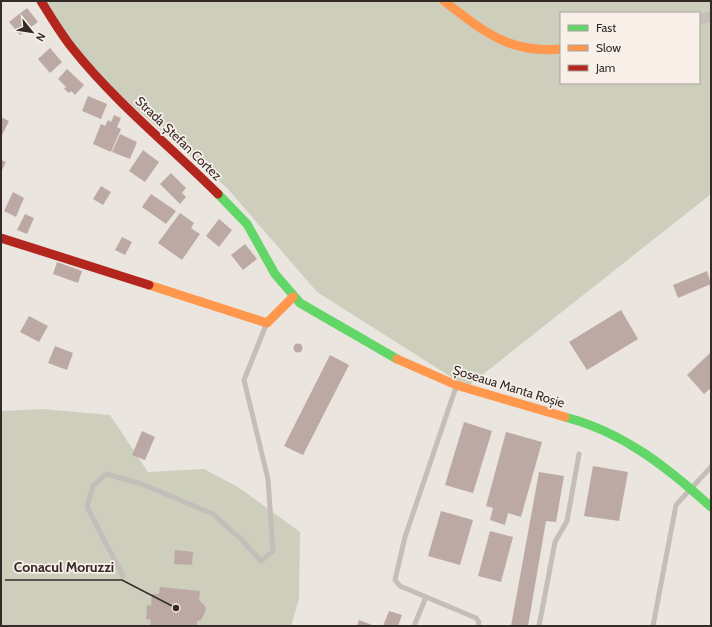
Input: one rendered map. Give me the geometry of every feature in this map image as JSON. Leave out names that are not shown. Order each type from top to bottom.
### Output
[{"type":"street","name":"Strada Ștefan Cortez","points":[[41,1],[84,62],[146,126],[209,184],[244,220],[258,240],[272,269],[293,297]]},
{"type":"street","points":[[444,1],[493,37],[515,47],[546,52],[560,49]]},
{"type":"street","points":[[700,19],[711,17]]},
{"type":"street","points":[[1,238],[267,323],[293,297]]},
{"type":"street","name":"Șoseaua Manta Roșie","points":[[293,297],[305,307],[402,362],[456,385],[540,411],[583,422],[640,449],[675,474],[711,507]]},
{"type":"lane","points":[[124,576],[87,507],[93,486],[106,474],[142,484],[213,514],[241,539],[261,561],[273,551],[268,479],[244,380],[267,323]]},
{"type":"lane","points":[[456,385],[405,538],[395,580],[400,586],[476,618],[479,622],[478,626]]},
{"type":"lane","points":[[539,626],[555,542],[567,521],[579,454]]},
{"type":"lane","points":[[653,626],[676,505],[711,467]]},
{"type":"lane","points":[[414,626],[426,597]]},
{"type":"green space","points":[[42,1],[711,1],[711,194],[467,387],[317,292],[227,188],[82,62]]},
{"type":"green space","points":[[43,409],[110,415],[148,472],[204,469],[238,487],[300,532],[299,599],[291,626],[1,626],[1,411]]},
{"type":"building","points":[[27,8],[38,22],[20,35],[9,22]]},
{"type":"building","points":[[50,48],[62,62],[50,73],[38,59]]},
{"type":"building","points":[[67,69],[84,85],[75,95],[71,91],[69,93],[64,89],[66,87],[58,79]]},
{"type":"building","points":[[88,96],[107,104],[101,119],[82,111]]},
{"type":"building","points":[[114,115],[121,118],[117,127],[121,129],[111,152],[93,144],[101,124],[105,126],[108,120],[111,122]]},
{"type":"building","points":[[1,117],[9,121],[1,137]]},
{"type":"building","points":[[120,134],[137,142],[130,159],[112,152]]},
{"type":"building","points":[[143,150],[159,162],[145,182],[129,171]]},
{"type":"building","points":[[1,160],[6,162],[1,172]]},
{"type":"building","points":[[171,173],[186,188],[182,193],[186,197],[180,204],[160,184]]},
{"type":"building","points":[[101,186],[111,192],[103,205],[93,199]]},
{"type":"building","points":[[13,192],[24,198],[16,217],[4,211]]},
{"type":"building","points":[[151,194],[176,211],[166,224],[142,207]]},
{"type":"building","points":[[180,213],[194,223],[191,228],[200,234],[182,260],[158,243]]},
{"type":"building","points":[[25,214],[34,218],[27,234],[17,230]]},
{"type":"building","points":[[219,219],[232,230],[219,247],[206,236]]},
{"type":"building","points":[[122,237],[132,242],[125,255],[115,250]]},
{"type":"building","points":[[245,244],[257,259],[243,270],[231,255]]},
{"type":"building","points":[[57,262],[82,271],[78,283],[53,274]]},
{"type":"building","points":[[707,271],[711,284],[678,298],[673,285]]},
{"type":"building","points":[[621,310],[638,339],[587,370],[569,342]]},
{"type":"building","points":[[29,316],[48,326],[39,342],[20,332]]},
{"type":"building","points":[[296,344],[300,344],[302,348],[300,352],[296,352],[294,350],[294,346]]},
{"type":"building","points":[[55,346],[73,353],[67,370],[48,363]]},
{"type":"building","points":[[711,352],[711,388],[704,394],[687,375]]},
{"type":"building","points":[[330,355],[349,365],[303,455],[284,446]]},
{"type":"building","points":[[464,422],[492,431],[473,493],[445,485]]},
{"type":"building","points":[[142,431],[155,437],[145,460],[132,455]]},
{"type":"building","points":[[506,432],[542,442],[521,517],[508,513],[505,525],[490,520],[493,508],[486,506]]},
{"type":"building","points":[[593,466],[628,472],[619,521],[584,516]]},
{"type":"building","points":[[539,472],[564,476],[556,522],[546,521],[528,626],[511,626]]},
{"type":"building","points":[[441,511],[473,520],[460,565],[428,556]]},
{"type":"building","points":[[490,531],[513,537],[501,582],[478,576]]},
{"type":"building","points":[[175,550],[193,552],[192,565],[174,564]]},
{"type":"building","points":[[160,587],[200,591],[199,600],[205,606],[206,610],[201,620],[197,621],[197,626],[150,626],[151,620],[146,619],[147,605],[151,606],[152,594],[159,594]]},
{"type":"building","points":[[389,611],[402,615],[398,626],[383,626]]},
{"type":"building","points":[[359,620],[375,626],[357,626]]},
{"type":"traffic: fast","points":[[218,194],[247,224],[275,274],[300,303],[397,359]]},
{"type":"traffic: fast","points":[[565,417],[606,432],[643,453],[678,478],[711,507]]},
{"type":"traffic: slow","points":[[444,1],[484,31],[511,44],[543,50],[560,49]]},
{"type":"traffic: slow","points":[[149,285],[267,323],[293,297]]},
{"type":"traffic: slow","points":[[397,359],[456,385],[565,417]]},
{"type":"traffic: jam","points":[[41,1],[73,49],[107,88],[218,194]]},
{"type":"traffic: jam","points":[[1,238],[149,285]]},
{"type":"place","name":"Conacul Moruzzi","points":[[176,608]]}]
